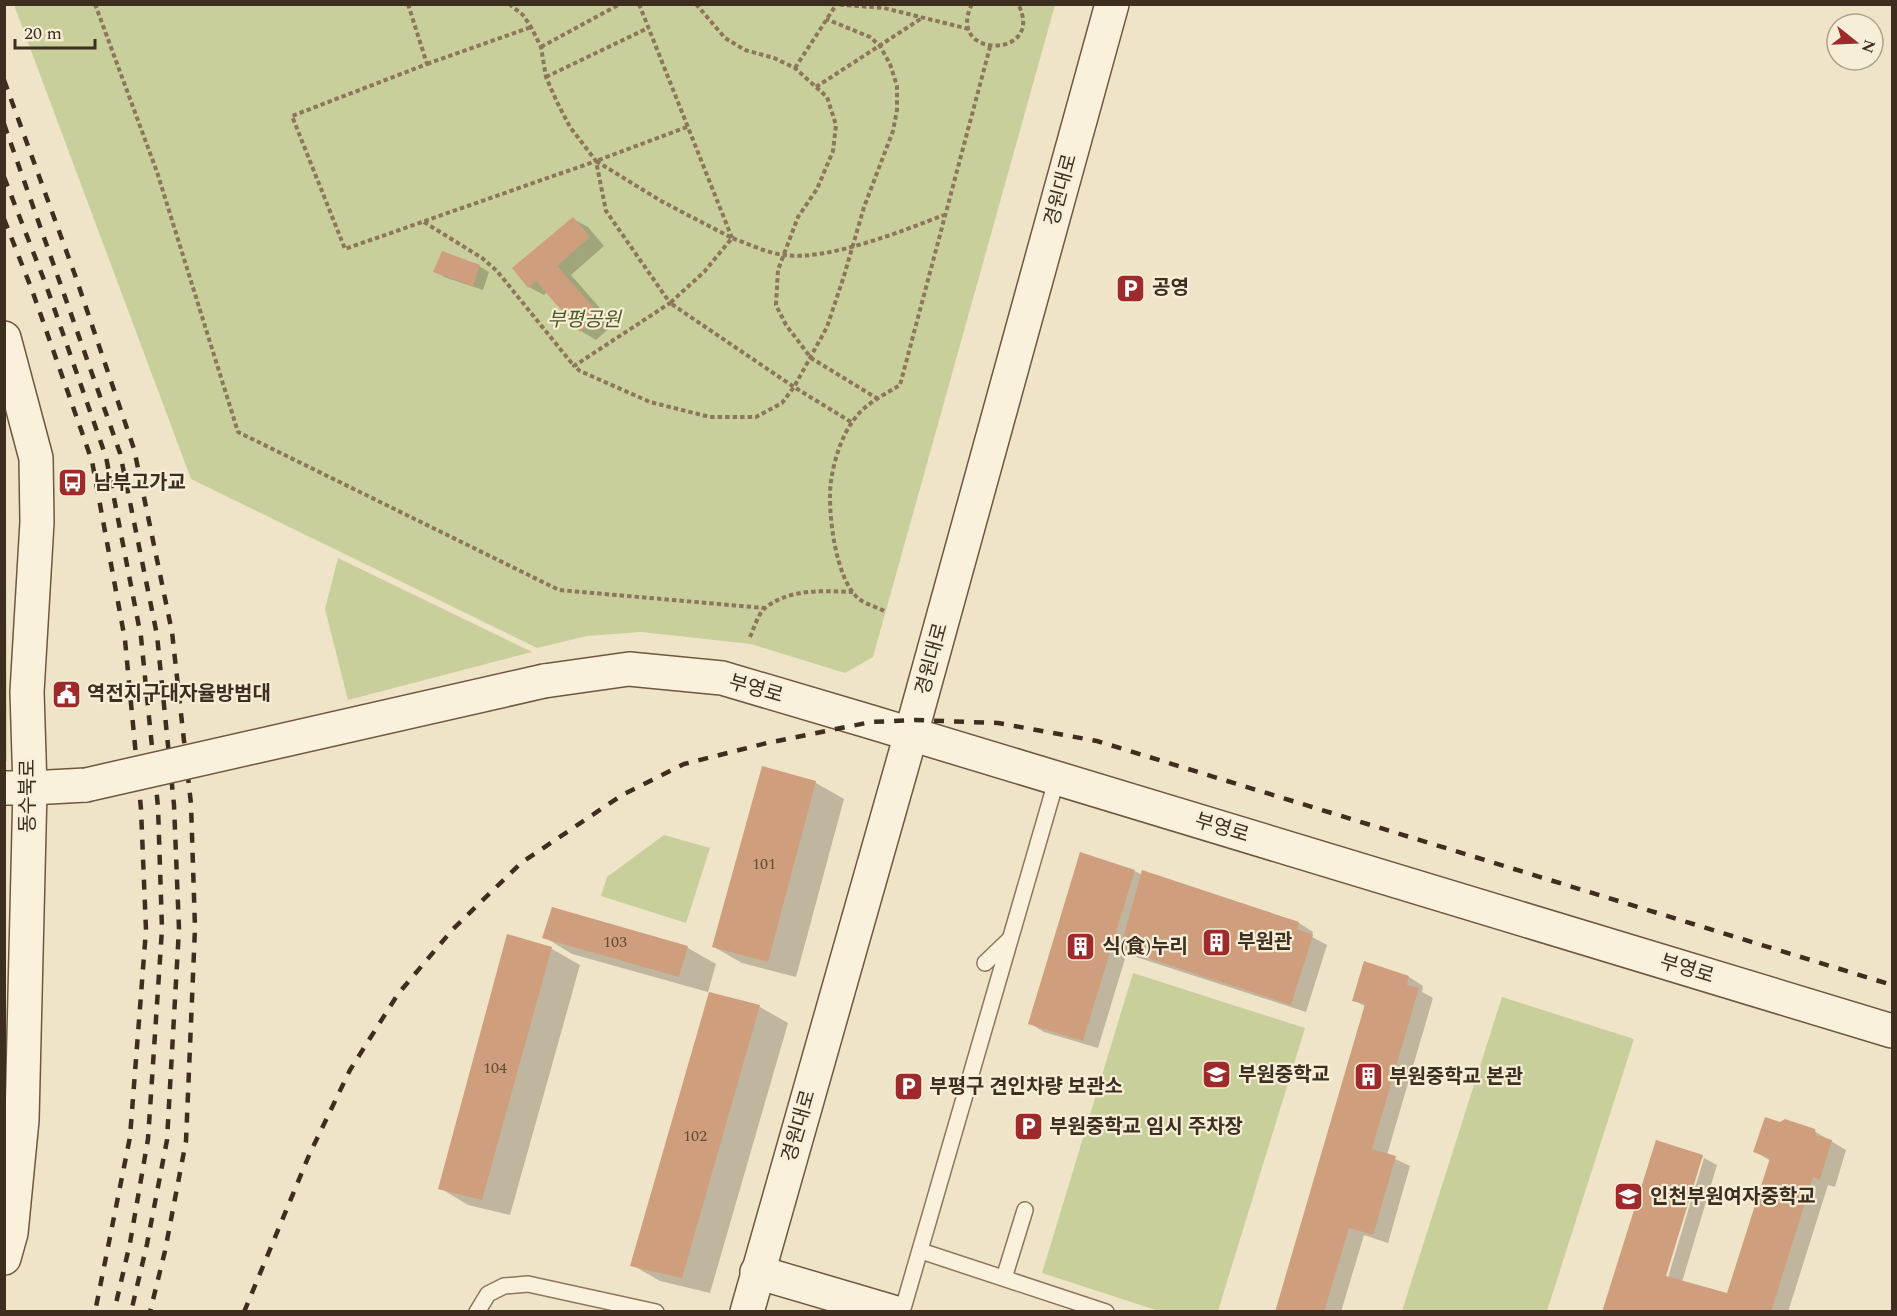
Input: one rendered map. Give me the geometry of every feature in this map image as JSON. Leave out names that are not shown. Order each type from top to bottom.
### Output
[{"type":"street","name":"경원대로","points":[[747,1311],[911,734],[1112,4]]},
{"type":"street","name":"동수북로","points":[[4,338],[36,458],[37,522],[27,693],[17,788],[11,1233],[4,1258]]},
{"type":"street","name":"부영로","points":[[17,788],[86,784],[544,681],[629,669],[722,678],[1893,1031]]},
{"type":"street","points":[[757,1272],[894,1311]]},
{"type":"lane","points":[[902,1311],[1057,778]]},
{"type":"lane","points":[[985,963],[1011,938]]},
{"type":"lane","points":[[1004,1278],[1025,1210]]},
{"type":"lane","points":[[921,1251],[1106,1311]]},
{"type":"lane","points":[[477,1311],[488,1294],[504,1286],[528,1284],[656,1311]]},
{"type":"path","points":[[94,4],[157,172],[238,432],[559,590],[764,608],[783,598],[813,590],[854,592]]},
{"type":"path","points":[[408,4],[427,64]]},
{"type":"path","points":[[509,4],[523,15],[531,27],[541,47],[546,77],[570,127],[596,161],[661,201],[732,238],[783,255],[809,256],[886,236],[944,214]]},
{"type":"path","points":[[541,47],[620,4]]},
{"type":"path","points":[[639,4],[732,238]]},
{"type":"path","points":[[696,4],[725,38],[745,50],[774,58],[795,68],[827,97],[836,125],[833,152],[817,189],[798,217],[783,255],[778,270],[776,305],[786,325],[811,358],[878,399]]},
{"type":"path","points":[[972,4],[969,12],[969,29],[974,38],[990,47],[1009,44],[1016,38],[1023,21],[1022,11],[1018,4]]},
{"type":"path","points":[[795,68],[835,5],[884,8],[969,29]]},
{"type":"path","points":[[816,87],[923,18]]},
{"type":"path","points":[[424,222],[482,258],[497,271],[580,371],[650,402],[710,417],[756,417],[782,403],[794,387],[827,327],[864,207],[893,131],[897,110],[897,86],[890,64],[880,46],[870,37],[826,19]]},
{"type":"path","points":[[531,27],[292,116],[345,249],[596,161],[687,126]]},
{"type":"path","points":[[546,77],[648,28]]},
{"type":"path","points":[[884,611],[859,599],[844,577],[837,553],[831,516],[831,482],[838,451],[851,422],[862,409],[900,385],[990,47]]},
{"type":"path","points":[[596,161],[606,211],[670,303],[794,387],[851,422]]},
{"type":"path","points":[[574,366],[670,303],[704,272],[732,238]]},
{"type":"path","points":[[750,637],[764,608]]},
{"type":"green space","name":"부평공원","points":[[14,5],[1055,5],[873,657],[845,673],[751,644],[641,632],[587,636],[537,648],[191,479]]},
{"type":"green space","points":[[6,500],[7,761],[4,761]]},
{"type":"green space","points":[[338,558],[532,652],[348,700],[325,609]]},
{"type":"green space","points":[[664,835],[710,848],[686,923],[601,896],[607,877]]},
{"type":"green space","points":[[1133,973],[1305,1028],[1218,1311],[1159,1311],[1042,1273]]},
{"type":"green space","points":[[1502,997],[1634,1039],[1547,1311],[1402,1311]]},
{"type":"building","points":[[573,217],[590,237],[557,266],[600,315],[580,332],[536,281],[528,288],[512,268]]},
{"type":"building","points":[[442,251],[480,265],[473,286],[433,272]]},
{"type":"building","points":[[762,766],[816,781],[768,962],[712,947]]},
{"type":"building","name":"식(食)누리","points":[[1080,852],[1135,870],[1083,1041],[1028,1024]]},
{"type":"building","name":"부원관","points":[[1142,870],[1299,922],[1297,929],[1313,935],[1291,1005],[1120,949]]},
{"type":"building","points":[[552,907],[688,946],[679,977],[542,938]]},
{"type":"building","points":[[507,934],[552,947],[482,1200],[438,1189]]},
{"type":"building","name":"부원중학교 본관","points":[[1364,961],[1409,976],[1407,985],[1419,988],[1372,1149],[1396,1156],[1373,1235],[1349,1228],[1324,1312],[1275,1312],[1365,1004],[1352,1001]]},
{"type":"building","points":[[709,992],[760,1005],[682,1278],[630,1266]]},
{"type":"building","points":[[1765,1117],[1780,1122],[1785,1119],[1815,1129],[1816,1135],[1832,1140],[1820,1180],[1813,1177],[1771,1312],[1602,1312],[1656,1140],[1703,1155],[1666,1276],[1727,1293],[1770,1158],[1753,1152]]},
{"type":"railway","points":[[4,80],[75,275],[134,449],[172,632],[191,804],[195,928],[186,1141],[165,1251],[150,1312]]},
{"type":"railway","points":[[4,124],[120,453],[157,635],[174,805],[179,929],[167,1140],[131,1312]]},
{"type":"railway","points":[[4,177],[46,285],[106,457],[141,637],[158,807],[162,929],[148,1139],[130,1243],[114,1312]]},
{"type":"railway","points":[[4,219],[32,290],[92,461],[125,640],[141,809],[146,930],[130,1137],[95,1312]]},
{"type":"railway","points":[[244,1312],[310,1153],[350,1070],[398,994],[453,929],[521,863],[622,795],[684,764],[767,743],[871,722],[915,720],[998,723],[1097,741],[1892,985]]},
{"type":"place","name":"공영","points":[[1131,288]]},
{"type":"place","name":"남부고가교","points":[[73,483]]},
{"type":"place","name":"역전지구대자율방범대","points":[[66,694]]},
{"type":"place","name":"부원관","points":[[1216,942]]},
{"type":"place","name":"식(食)누리","points":[[1081,947]]},
{"type":"place","name":"부원중학교","points":[[1217,1075]]},
{"type":"place","name":"부원중학교 본관","points":[[1368,1077]]},
{"type":"place","name":"부평구 견인차량 보관소","points":[[908,1087]]},
{"type":"place","name":"부원중학교 임시 주차장","points":[[1028,1127]]},
{"type":"place","name":"인천부원여자중학교","points":[[1629,1197]]}]
